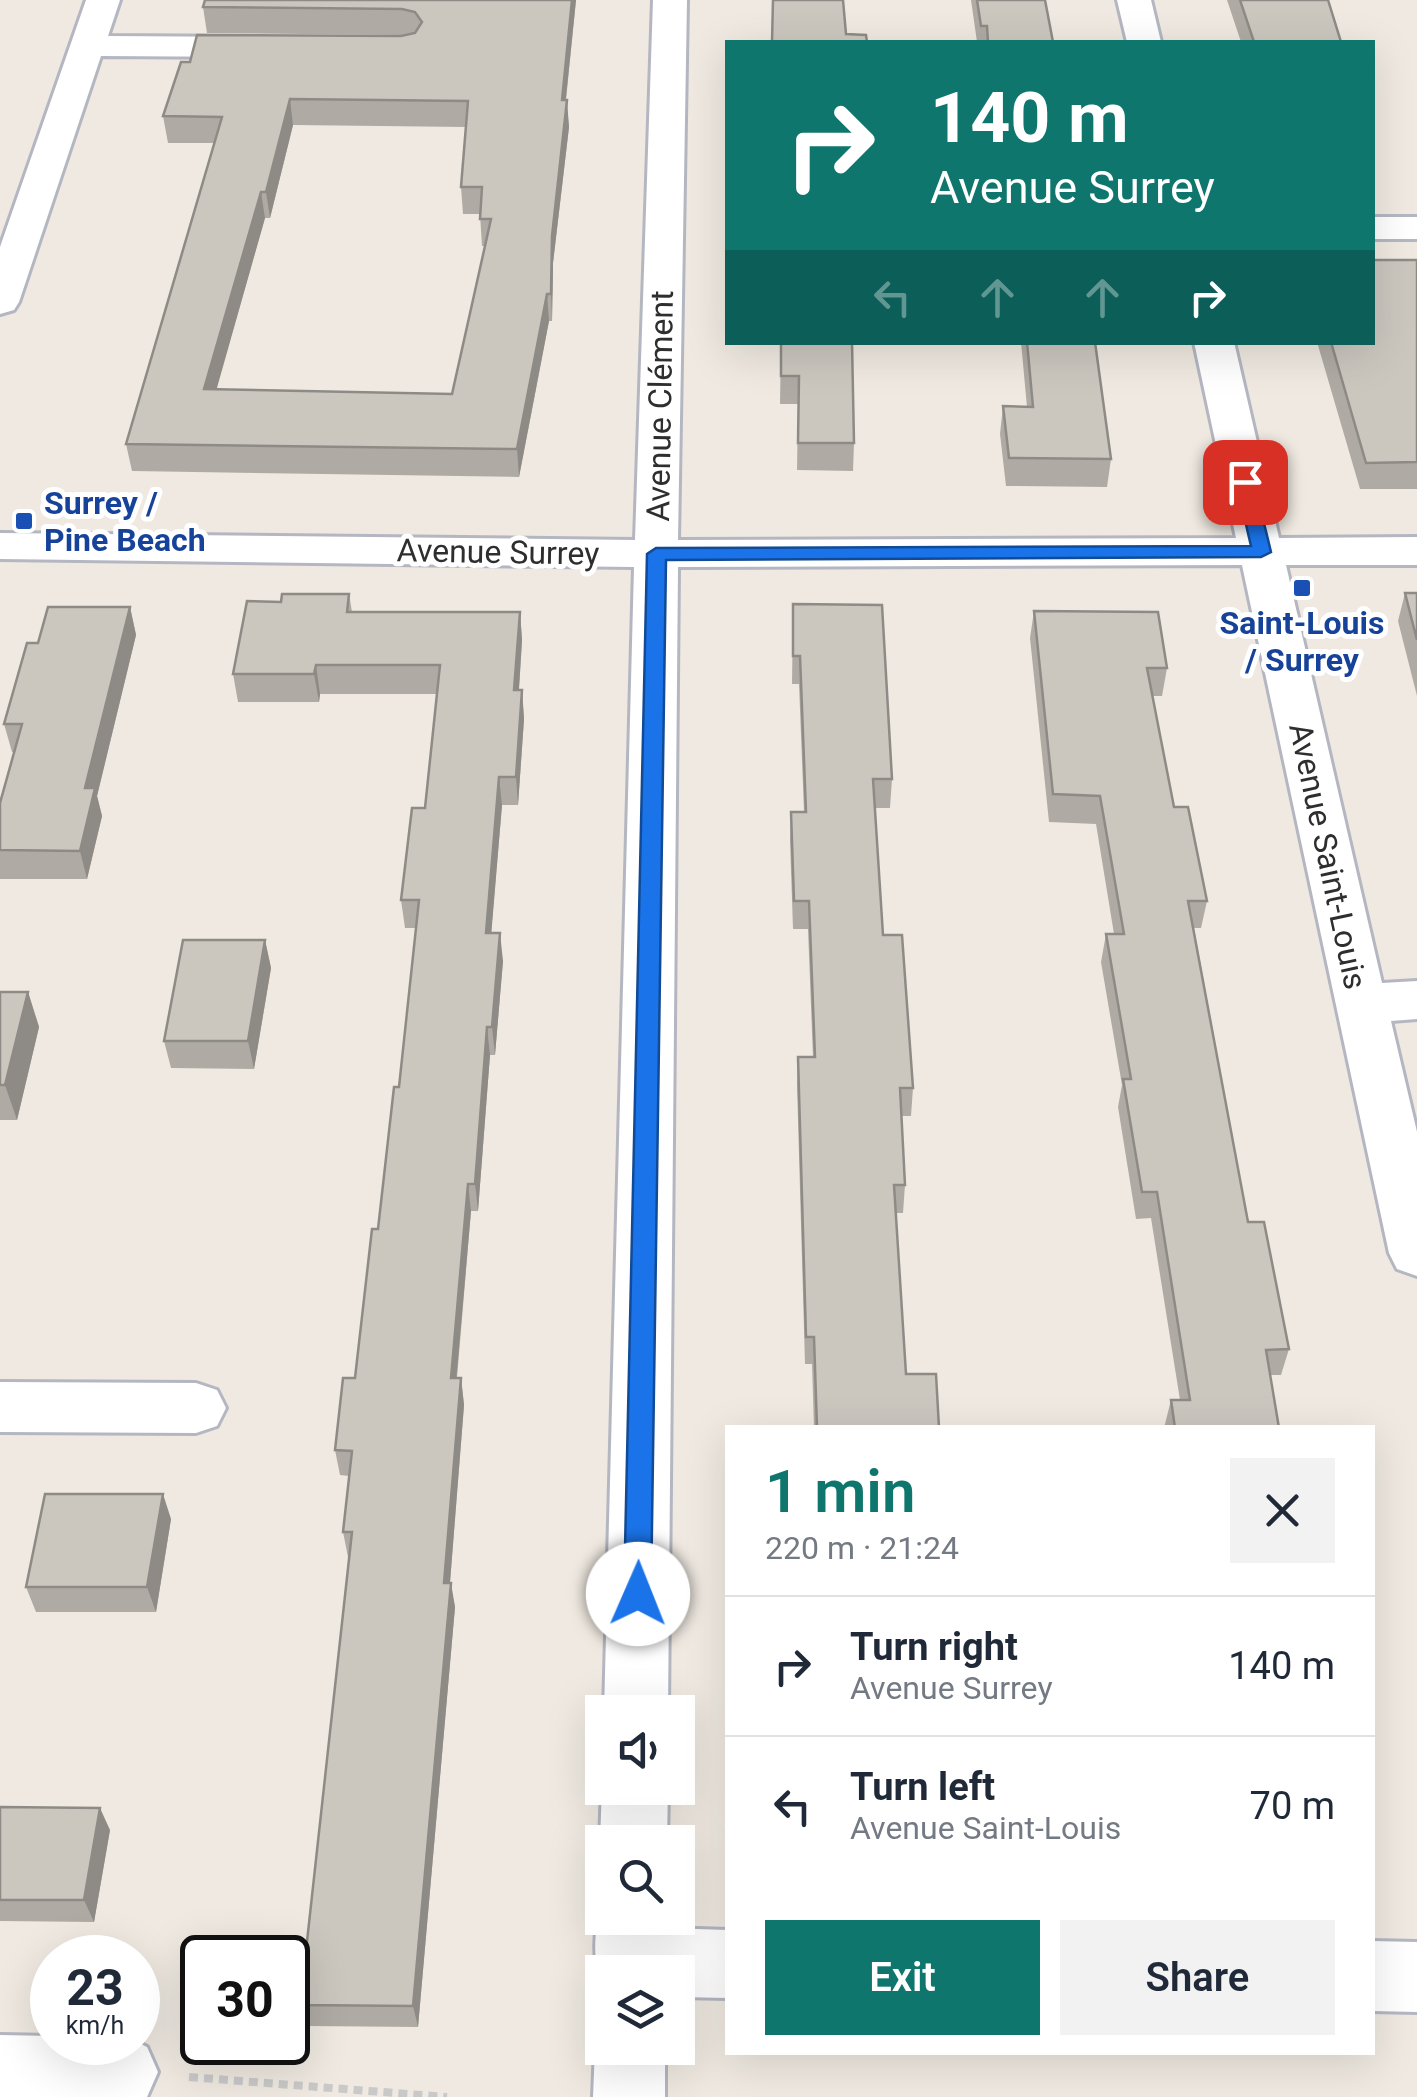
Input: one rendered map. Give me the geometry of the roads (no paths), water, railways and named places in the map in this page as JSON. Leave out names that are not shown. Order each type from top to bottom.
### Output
[{"type":"street","points":[[0,302],[8,256],[103,0]]},
{"type":"street","name":"Avenue Clément","points":[[636,1695],[670,0]]},
{"type":"street","points":[[1134,0],[1144,40]]},
{"type":"street","points":[[88,46],[305,47]]},
{"type":"street","points":[[1375,228],[1417,228]]},
{"type":"street","name":"Avenue Saint-Louis","points":[[1215,345],[1417,1253]]},
{"type":"street","name":"Avenue Surrey","points":[[0,546],[656,554],[1417,550]]},
{"type":"street","points":[[1361,1003],[1417,1000]]},
{"type":"street","points":[[0,1407],[196,1408]]},
{"type":"street","points":[[632,1951],[725,1964]]},
{"type":"street","points":[[1375,1976],[1417,1977]]},
{"type":"street","points":[[628,2097],[629,2065]]},
{"type":"street","points":[[0,2071],[122,2072]]},
{"type":"place","name":"Surrey / Pine Beach","points":[[24,521]]},
{"type":"place","name":"Saint-Louis / Surrey","points":[[1302,588]]}]
